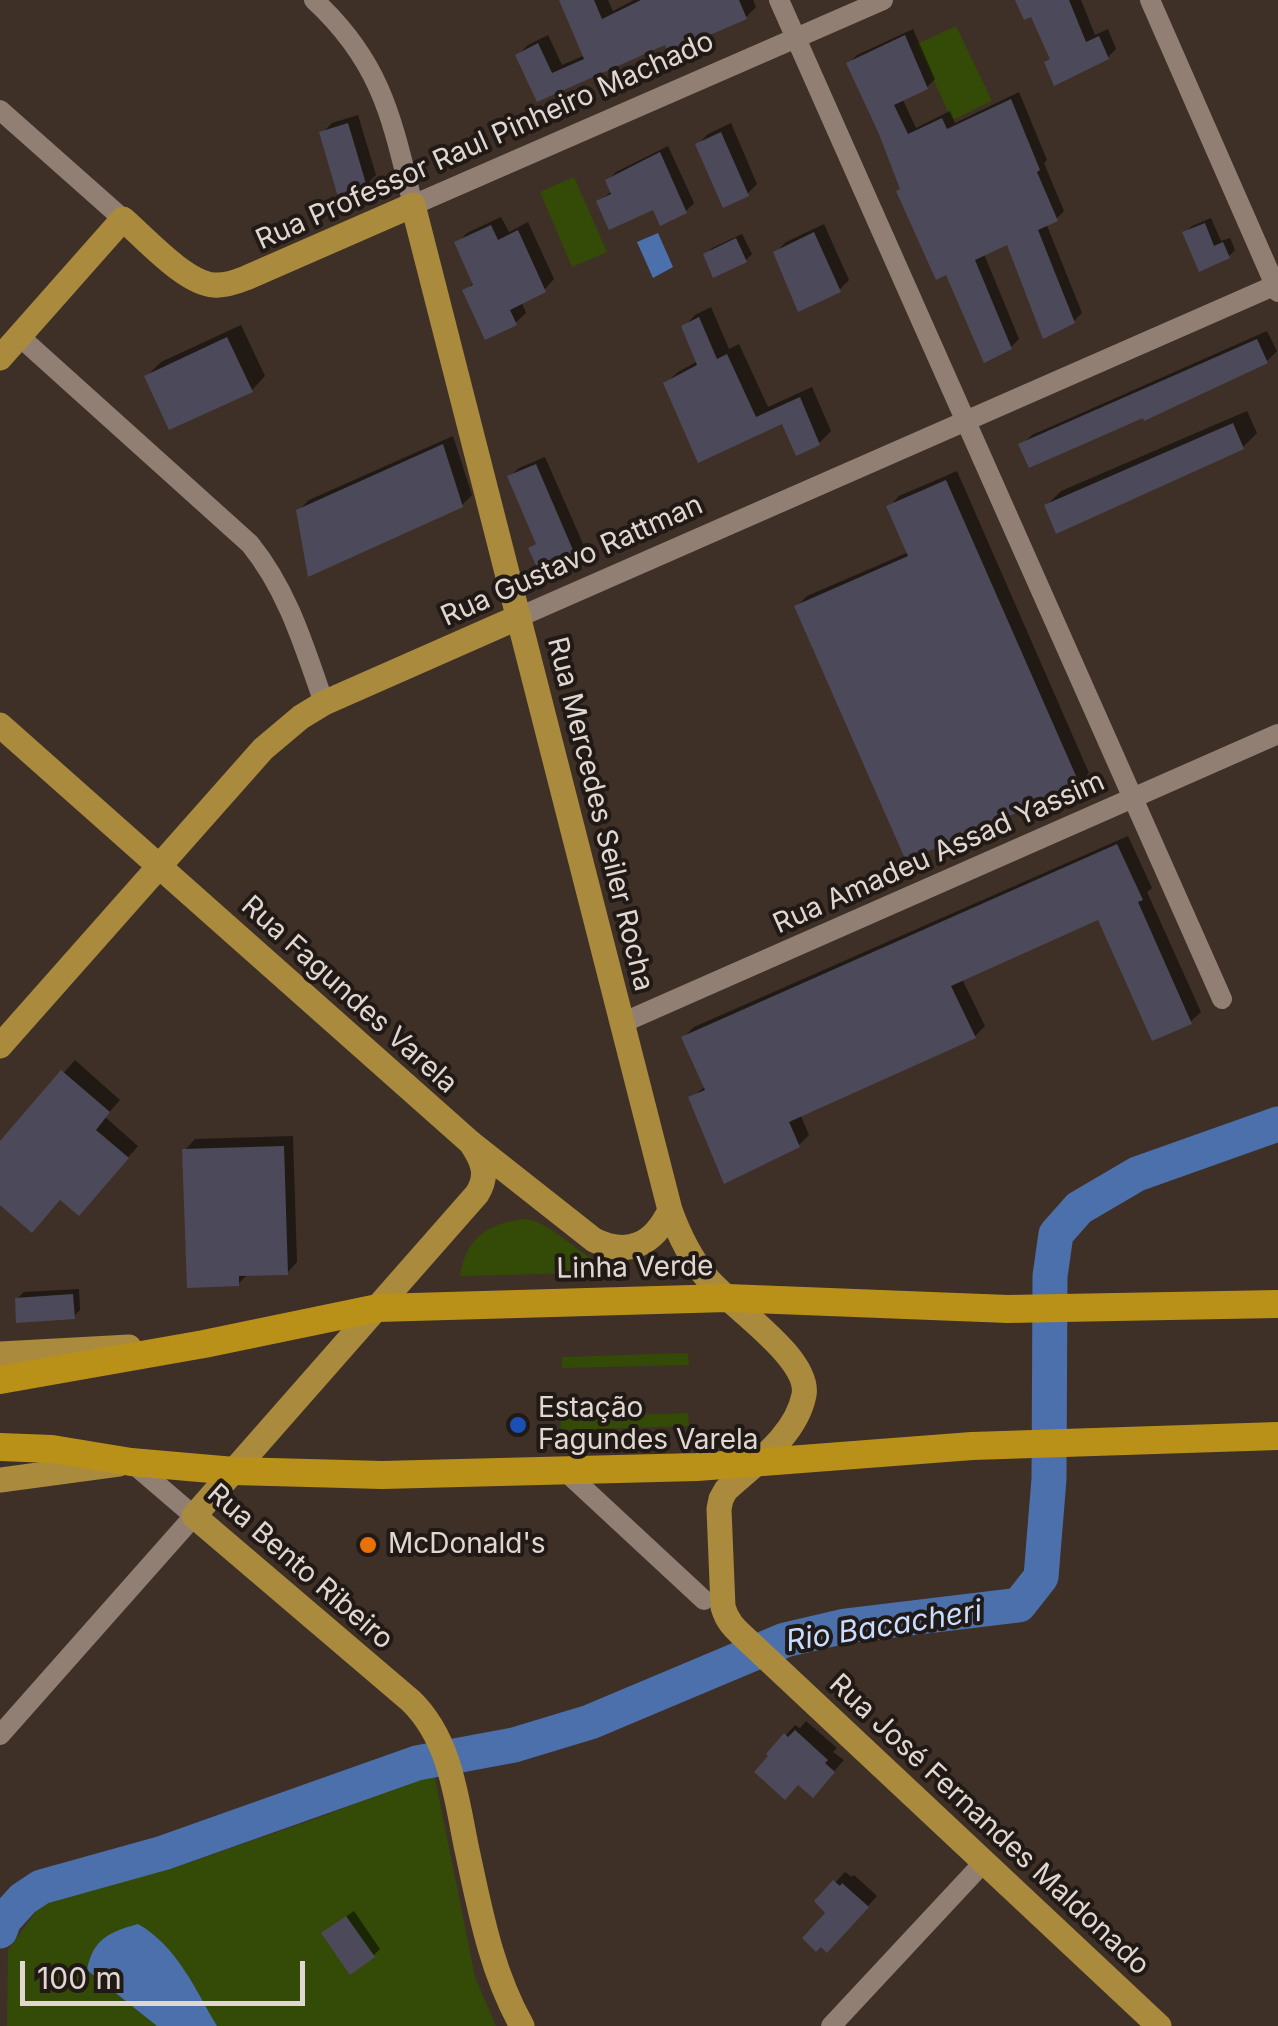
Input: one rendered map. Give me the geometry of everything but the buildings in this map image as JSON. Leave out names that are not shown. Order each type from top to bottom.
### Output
[{"type":"highway","name":"Linha Verde","points":[[0,1380],[378,1308],[727,1298],[1008,1309],[1278,1304]]},
{"type":"highway","points":[[0,1447],[234,1470],[382,1475],[754,1464],[946,1448],[1277,1436]]},
{"type":"main road","name":"Rua Professor Raul Pinheiro Machado","points":[[123,218],[187,274],[211,285],[223,285],[413,205]]},
{"type":"main road","name":"Rua Mercedes Seiler Rocha","points":[[413,205],[670,1210],[681,1239],[709,1281],[784,1352],[804,1384],[803,1399],[793,1420],[754,1464]]},
{"type":"main road","points":[[0,358],[123,218]]},
{"type":"main road","name":"Rua Gustavo Rattman","points":[[0,1046],[263,749],[301,717],[324,702],[519,617]]},
{"type":"main road","name":"Rua Fagundes Varela","points":[[0,726],[471,1143],[594,1240],[607,1246],[629,1247],[652,1237],[670,1210]]},
{"type":"main road","points":[[194,1516],[483,1186],[484,1165],[471,1143]]},
{"type":"main road","points":[[0,1354],[204,1344]]},
{"type":"main road","points":[[0,1480],[131,1462]]},
{"type":"main road","name":"Rua José Fernandes Maldonado","points":[[754,1464],[720,1498],[723,1607],[730,1624],[1160,2026]]},
{"type":"main road","name":"Rua Bento Ribeiro","points":[[194,1516],[411,1701],[428,1720],[451,1776],[490,1950],[522,2026]]},
{"type":"street","name":"Rua Mercedes Seiler Rocha","points":[[314,0],[350,37],[383,93],[413,205]]},
{"type":"street","points":[[779,0],[1222,999]]},
{"type":"street","name":"Rua Professor Raul Pinheiro Machado","points":[[413,205],[883,0]]},
{"type":"street","points":[[1150,0],[1277,287]]},
{"type":"street","points":[[0,110],[123,218]]},
{"type":"street","name":"Rua Gustavo Rattman","points":[[519,617],[1277,287]]},
{"type":"street","points":[[19,336],[250,544],[269,566],[292,611],[324,702]]},
{"type":"street","name":"Rua Amadeu Assad Yassim","points":[[622,1022],[1278,734]]},
{"type":"street","name":"Rua Bento Ribeiro","points":[[131,1462],[194,1516]]},
{"type":"street","points":[[566,1472],[704,1600]]},
{"type":"street","points":[[0,1735],[194,1516]]},
{"type":"street","points":[[833,2025],[984,1862]]},
{"type":"green space","points":[[956,26],[992,101],[952,120],[917,44]]},
{"type":"green space","points":[[574,177],[607,252],[572,267],[540,192]]},
{"type":"green space","points":[[527,1219],[598,1261],[627,1266],[627,1272],[460,1276],[468,1251],[482,1234],[501,1224]]},
{"type":"green space","points":[[688,1353],[689,1365],[562,1368],[562,1357]]},
{"type":"green space","points":[[688,1413],[689,1426],[561,1430],[560,1417]]},
{"type":"green space","points":[[434,1773],[475,1977],[496,2026],[7,2026],[8,1950],[42,1903],[173,1868]]},
{"type":"water","points":[[658,233],[673,267],[653,278],[637,242]]},
{"type":"water","points":[[138,1924],[174,1956],[217,2026],[157,2026],[87,1970],[93,1951],[104,1938]]},
{"type":"waterway","name":"Rio Bacacheri","points":[[0,1931],[4,1920],[23,1899],[41,1887],[163,1853],[417,1763],[514,1745],[590,1722],[785,1640],[845,1626],[1019,1605],[1041,1577],[1049,1479],[1050,1276],[1056,1234],[1079,1208],[1137,1174],[1278,1124]]},
{"type":"place","name":"Estação Fagundes Varela","points":[[518,1425]]},
{"type":"place","name":"McDonald's","points":[[368,1545]]}]
